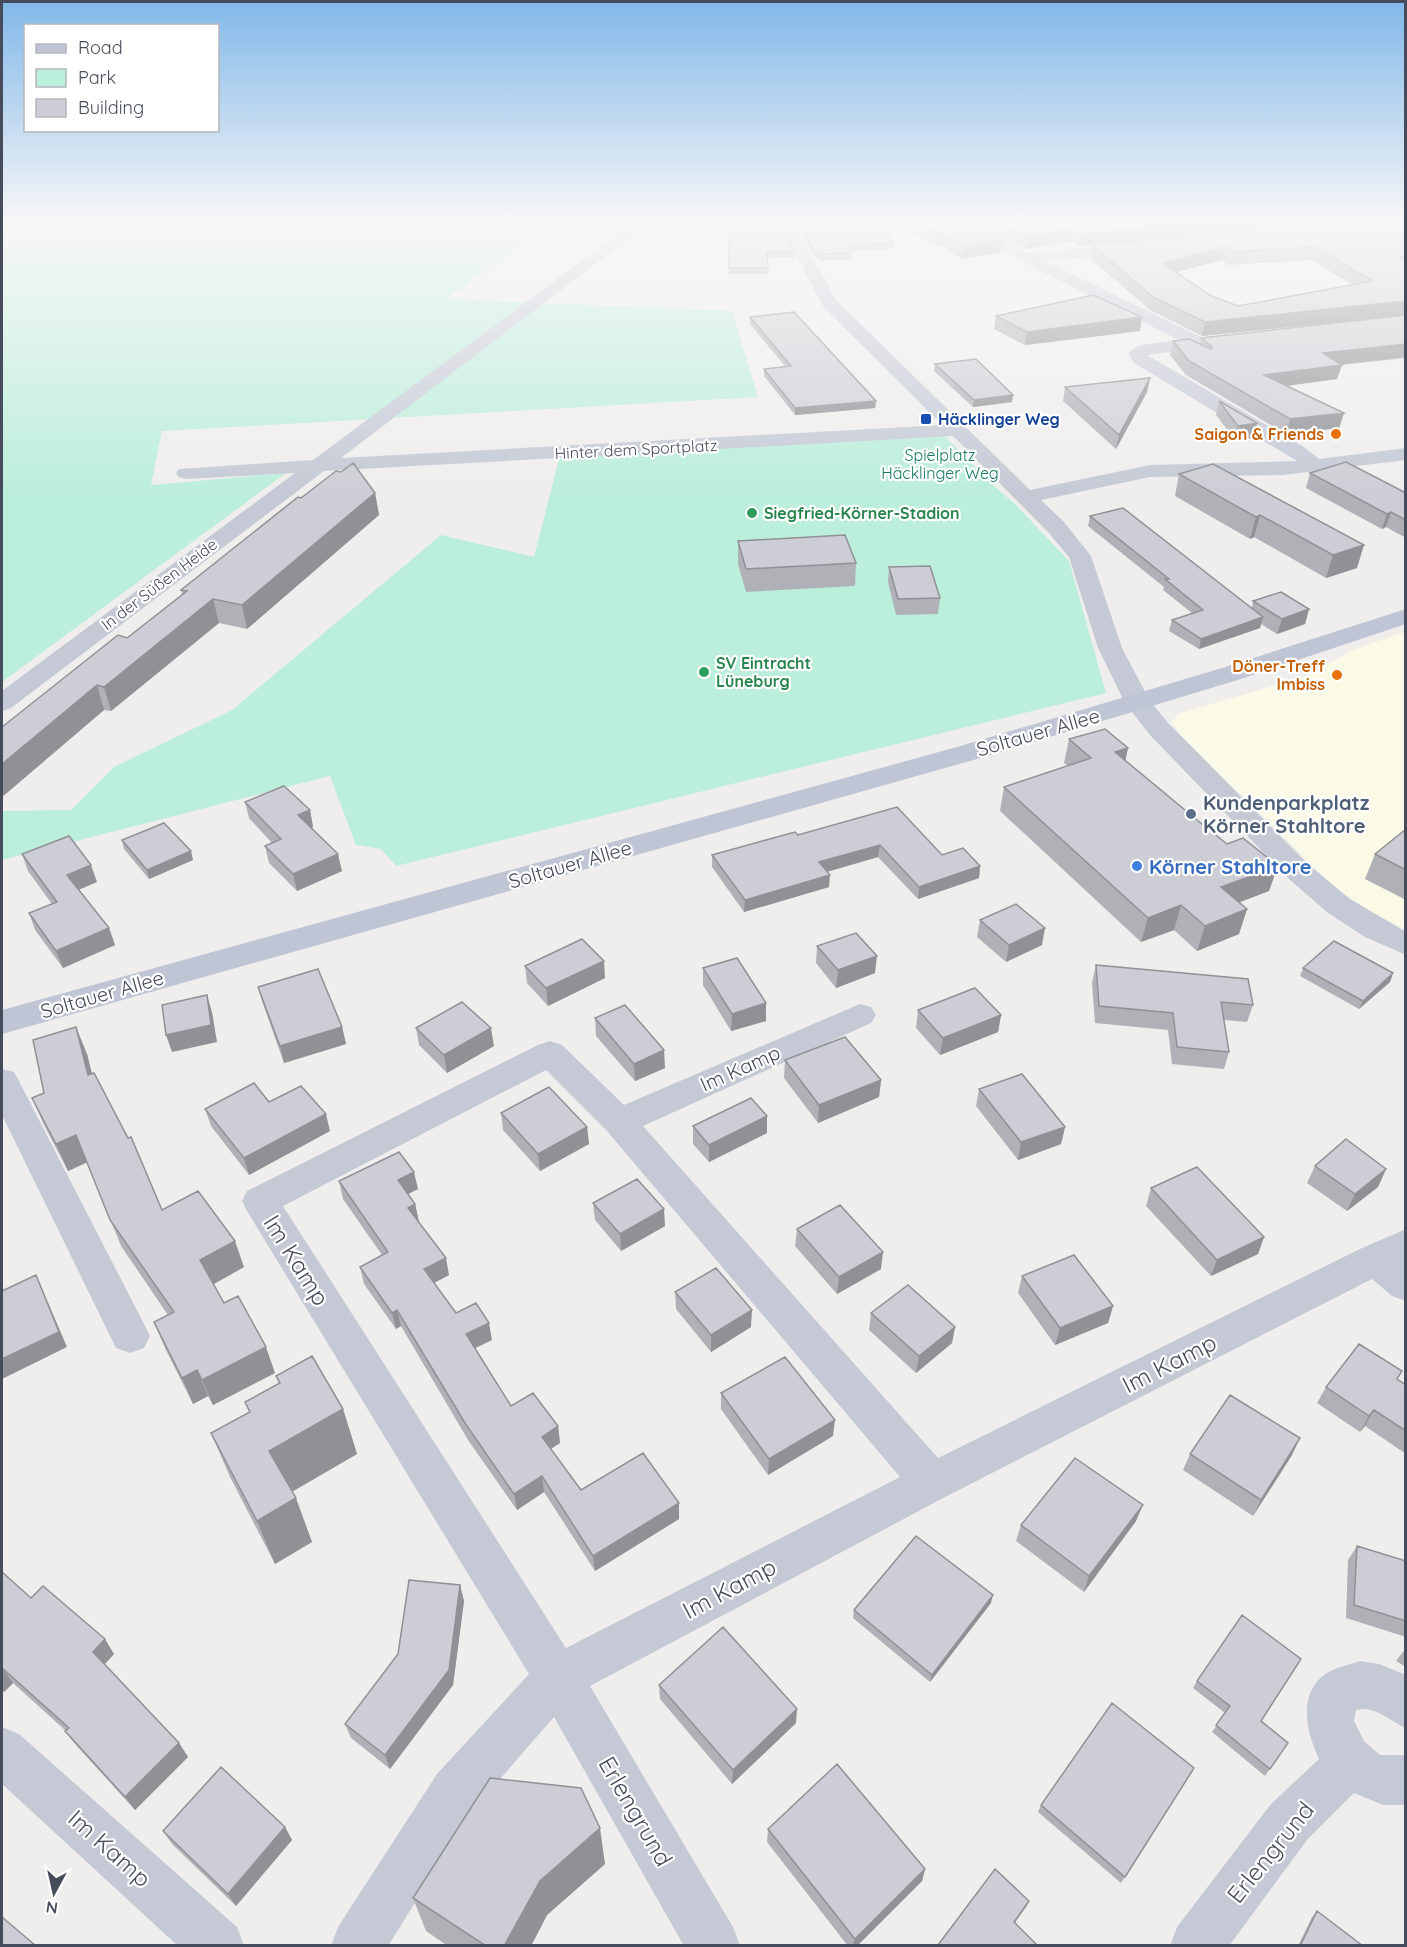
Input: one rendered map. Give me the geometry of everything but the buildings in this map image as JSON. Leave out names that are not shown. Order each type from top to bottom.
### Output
[{"type":"street","name":"In der Süßen Heide","points":[[2,703],[521,313]]},
{"type":"street","points":[[840,313],[1056,527],[1080,556],[1110,648],[1138,703],[1191,764],[1299,872],[1339,906],[1376,930],[1406,945]]},
{"type":"street","points":[[1138,313],[1199,343]]},
{"type":"street","points":[[1256,337],[1137,353],[1140,359],[1297,451],[1315,466]]},
{"type":"street","name":"Hinter dem Sportplatz","points":[[316,466],[956,430]]},
{"type":"street","points":[[1025,496],[1150,471],[1315,466],[1406,454]]},
{"type":"street","points":[[186,473],[316,466]]},
{"type":"street","name":"Soltauer Allee","points":[[2,1022],[837,790],[1138,703],[1302,652],[1406,616]]},
{"type":"street","name":"Im Kamp","points":[[619,1122],[860,1015]]},
{"type":"street","name":"Im Kamp","points":[[558,1677],[260,1201],[550,1053],[619,1122],[932,1482]]},
{"type":"street","points":[[2,1081],[130,1336]]},
{"type":"street","name":"Im Kamp","points":[[357,1946],[455,1792],[558,1677],[932,1482],[1396,1263]]},
{"type":"street","name":"Erlengrund","points":[[558,1677],[714,1946]]},
{"type":"street","points":[[1406,1704],[1382,1689],[1366,1685],[1352,1686],[1340,1693],[1332,1703],[1329,1717],[1331,1732],[1338,1748],[1350,1763],[1364,1774],[1381,1781],[1406,1780]]},
{"type":"street","name":"Im Kamp","points":[[2,1751],[218,1946]]},
{"type":"street","name":"Erlengrund","points":[[1196,1946],[1288,1822],[1350,1763]]},
{"type":"shaded area","points":[[1405,632],[1405,929],[1375,914],[1336,889],[1182,736],[1172,723],[1178,714],[1307,676],[1355,649]]},
{"type":"green space","points":[[2,313],[733,313],[758,397],[162,431],[151,485],[286,473],[2,682]]},
{"type":"green space","name":"SV Eintracht Lüneburg","points":[[944,435],[1016,505],[1069,561],[1106,693],[396,866],[381,849],[356,845],[330,776],[2,860],[2,811],[71,810],[114,767],[232,710],[441,535],[534,557],[560,455]]},
{"type":"place","name":"Häcklinger Weg","points":[[926,419]]},
{"type":"place","name":"Saigon & Friends","points":[[1336,434]]},
{"type":"place","name":"Siegfried-Körner-Stadion","points":[[752,513]]},
{"type":"place","name":"SV Eintracht Lüneburg","points":[[704,672]]},
{"type":"place","name":"Döner-Treff Imbiss","points":[[1337,675]]},
{"type":"place","name":"Kundenparkplatz Körner Stahltore","points":[[1191,814]]},
{"type":"place","name":"Körner Stahltore","points":[[1137,866]]},
{"type":"park label","name":"Spielplatz Häcklinger Weg","points":[[940,464]]}]
